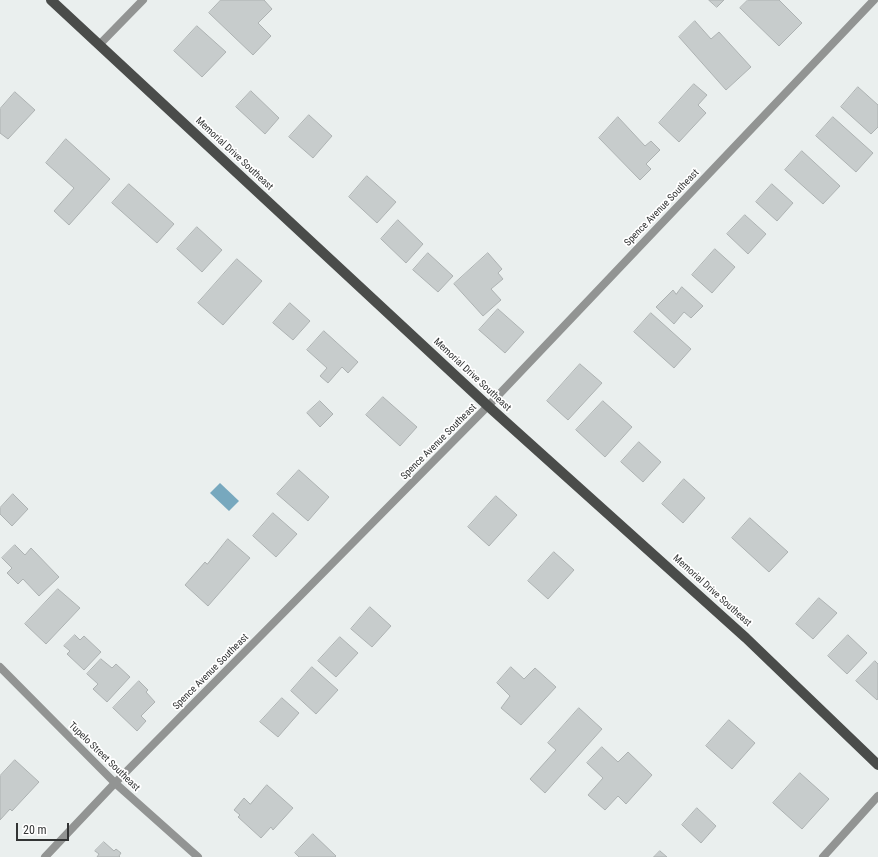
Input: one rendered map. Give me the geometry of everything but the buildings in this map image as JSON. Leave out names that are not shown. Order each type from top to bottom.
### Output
[{"type":"main road","name":"Memorial Drive Southeast","points":[[51,0],[488,406],[742,634],[878,764]]},
{"type":"street","points":[[99,45],[143,0]]},
{"type":"street","name":"Spence Avenue Southeast","points":[[45,857],[115,783],[488,406],[874,0]]},
{"type":"street","name":"Tupelo Street Southeast","points":[[0,667],[115,783],[198,857]]},
{"type":"street","points":[[823,857],[878,796]]},
{"type":"water","points":[[220,483],[239,501],[229,511],[210,493]]}]
